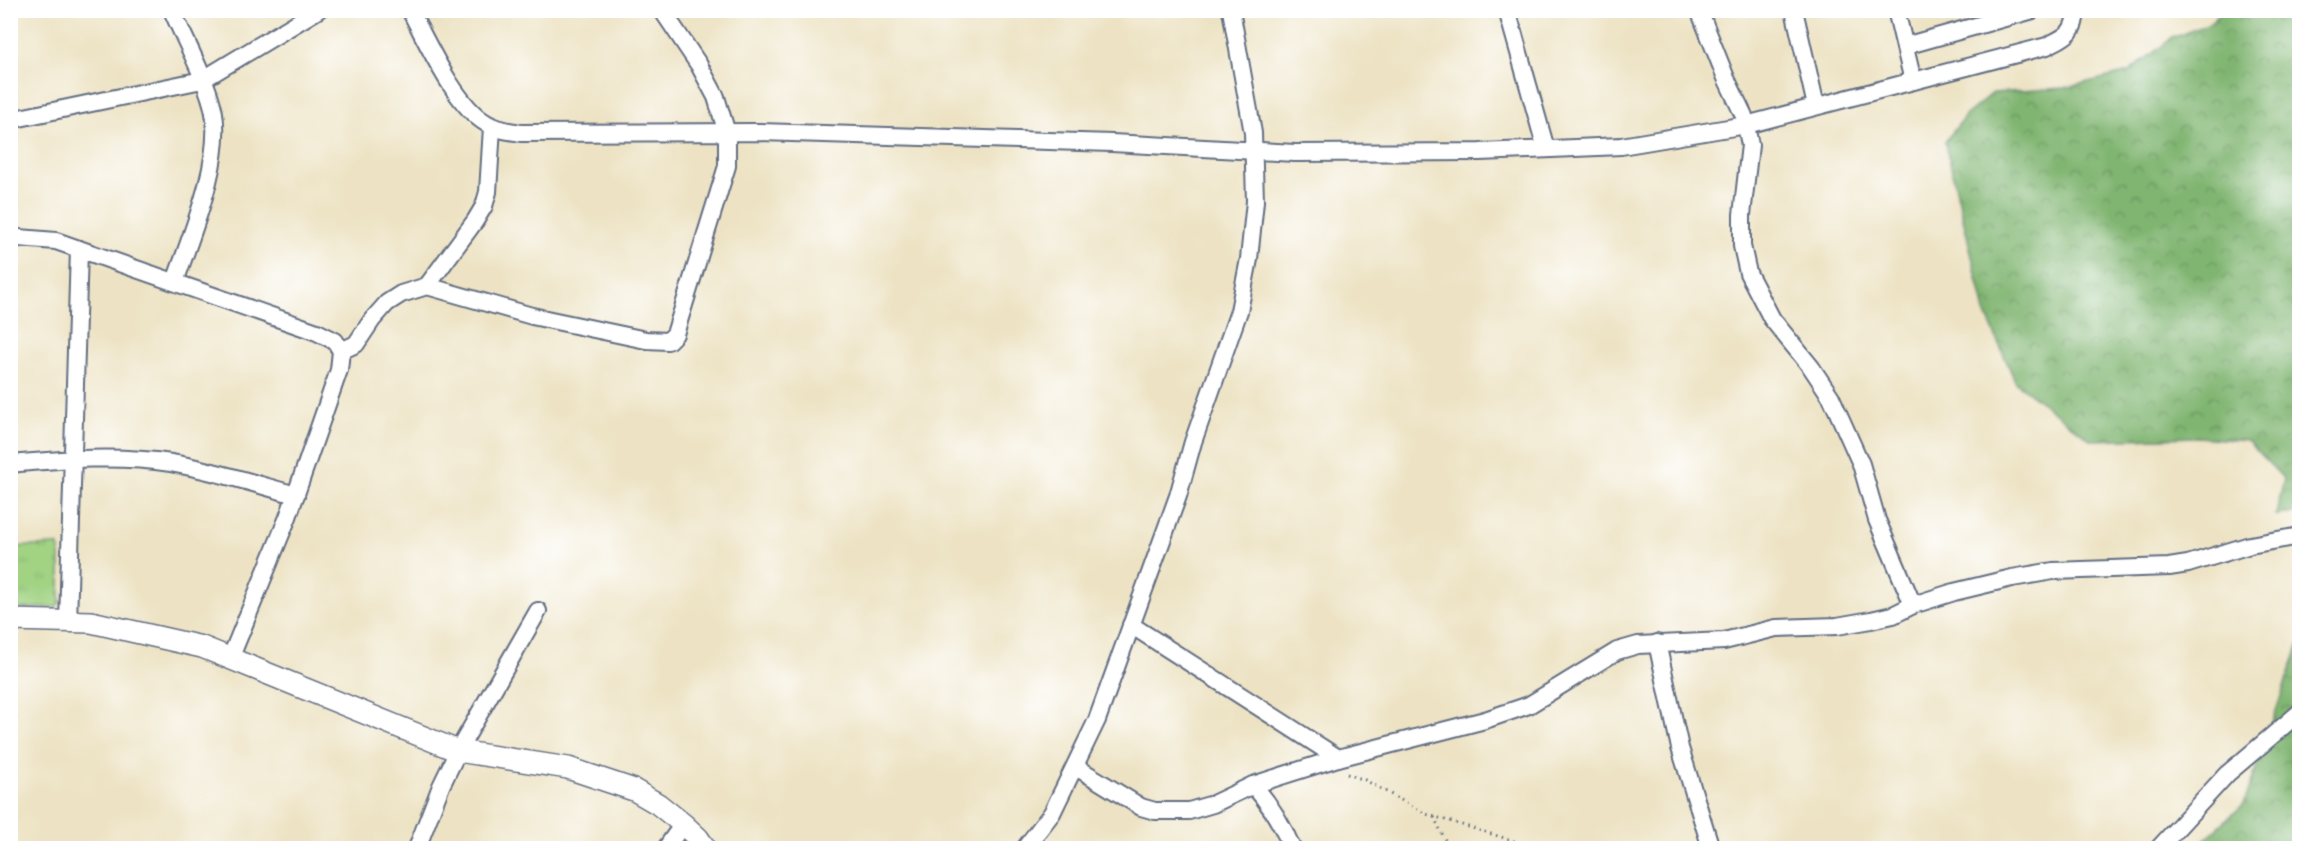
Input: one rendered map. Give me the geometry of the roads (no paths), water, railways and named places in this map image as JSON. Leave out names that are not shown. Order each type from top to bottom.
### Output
[{"type":"street","points":[[172,10],[202,80],[213,111],[216,134],[200,206],[175,282]]},
{"type":"street","points":[[10,120],[202,80],[318,10]]},
{"type":"street","points":[[410,10],[451,84],[468,107],[483,122],[492,127],[521,134],[727,133],[1112,142],[1295,153],[1480,152],[1621,146],[1746,125],[2047,46],[2069,34],[2076,22],[2076,10]]},
{"type":"street","points":[[341,351],[356,344],[387,303],[402,294],[427,286],[532,316],[646,340],[668,341],[675,334],[726,166],[727,133],[716,97],[699,65],[662,10]]},
{"type":"street","points":[[1025,849],[1052,813],[1097,720],[1178,495],[1193,442],[1239,311],[1255,201],[1253,133],[1231,10]]},
{"type":"street","points":[[1507,10],[1546,149]]},
{"type":"street","points":[[1699,10],[1746,125],[1750,145],[1742,215],[1742,246],[1748,273],[1772,320],[1811,367],[1835,406],[1861,464],[1877,520],[1913,605]]},
{"type":"street","points":[[1794,10],[1816,106]]},
{"type":"street","points":[[1896,10],[1913,81]]},
{"type":"street","points":[[1905,46],[2000,15],[2033,10]]},
{"type":"street","points":[[427,286],[484,206],[488,192],[492,127]]},
{"type":"street","points":[[10,239],[56,241],[317,332],[335,341],[341,351],[339,370],[296,495],[230,659]]},
{"type":"street","points":[[68,622],[79,249]]},
{"type":"street","points":[[10,464],[74,459],[143,460],[172,464],[296,495]]},
{"type":"street","points":[[1076,767],[1141,807],[1155,811],[1190,811],[1213,804],[1253,785],[1338,758],[1485,720],[1529,705],[1617,651],[1638,645],[1724,641],[1776,628],[1837,626],[1893,615],[1913,605],[1954,592],[2012,578],[2054,571],[2169,567],[2188,564],[2250,545],[2300,536]]},
{"type":"street","points":[[417,849],[441,786],[458,751],[538,611]]},
{"type":"street","points":[[10,620],[91,622],[202,647],[458,751],[568,768],[634,790],[658,804],[683,824],[698,838],[705,849]]},
{"type":"street","points":[[1131,625],[1338,758]]},
{"type":"street","points":[[1657,644],[1680,748],[1711,849]]},
{"type":"street","points":[[2159,849],[2227,774],[2300,712]]},
{"type":"street","points":[[1253,785],[1271,805],[1283,825],[1292,849]]},
{"type":"street","points":[[666,849],[683,824]]}]
